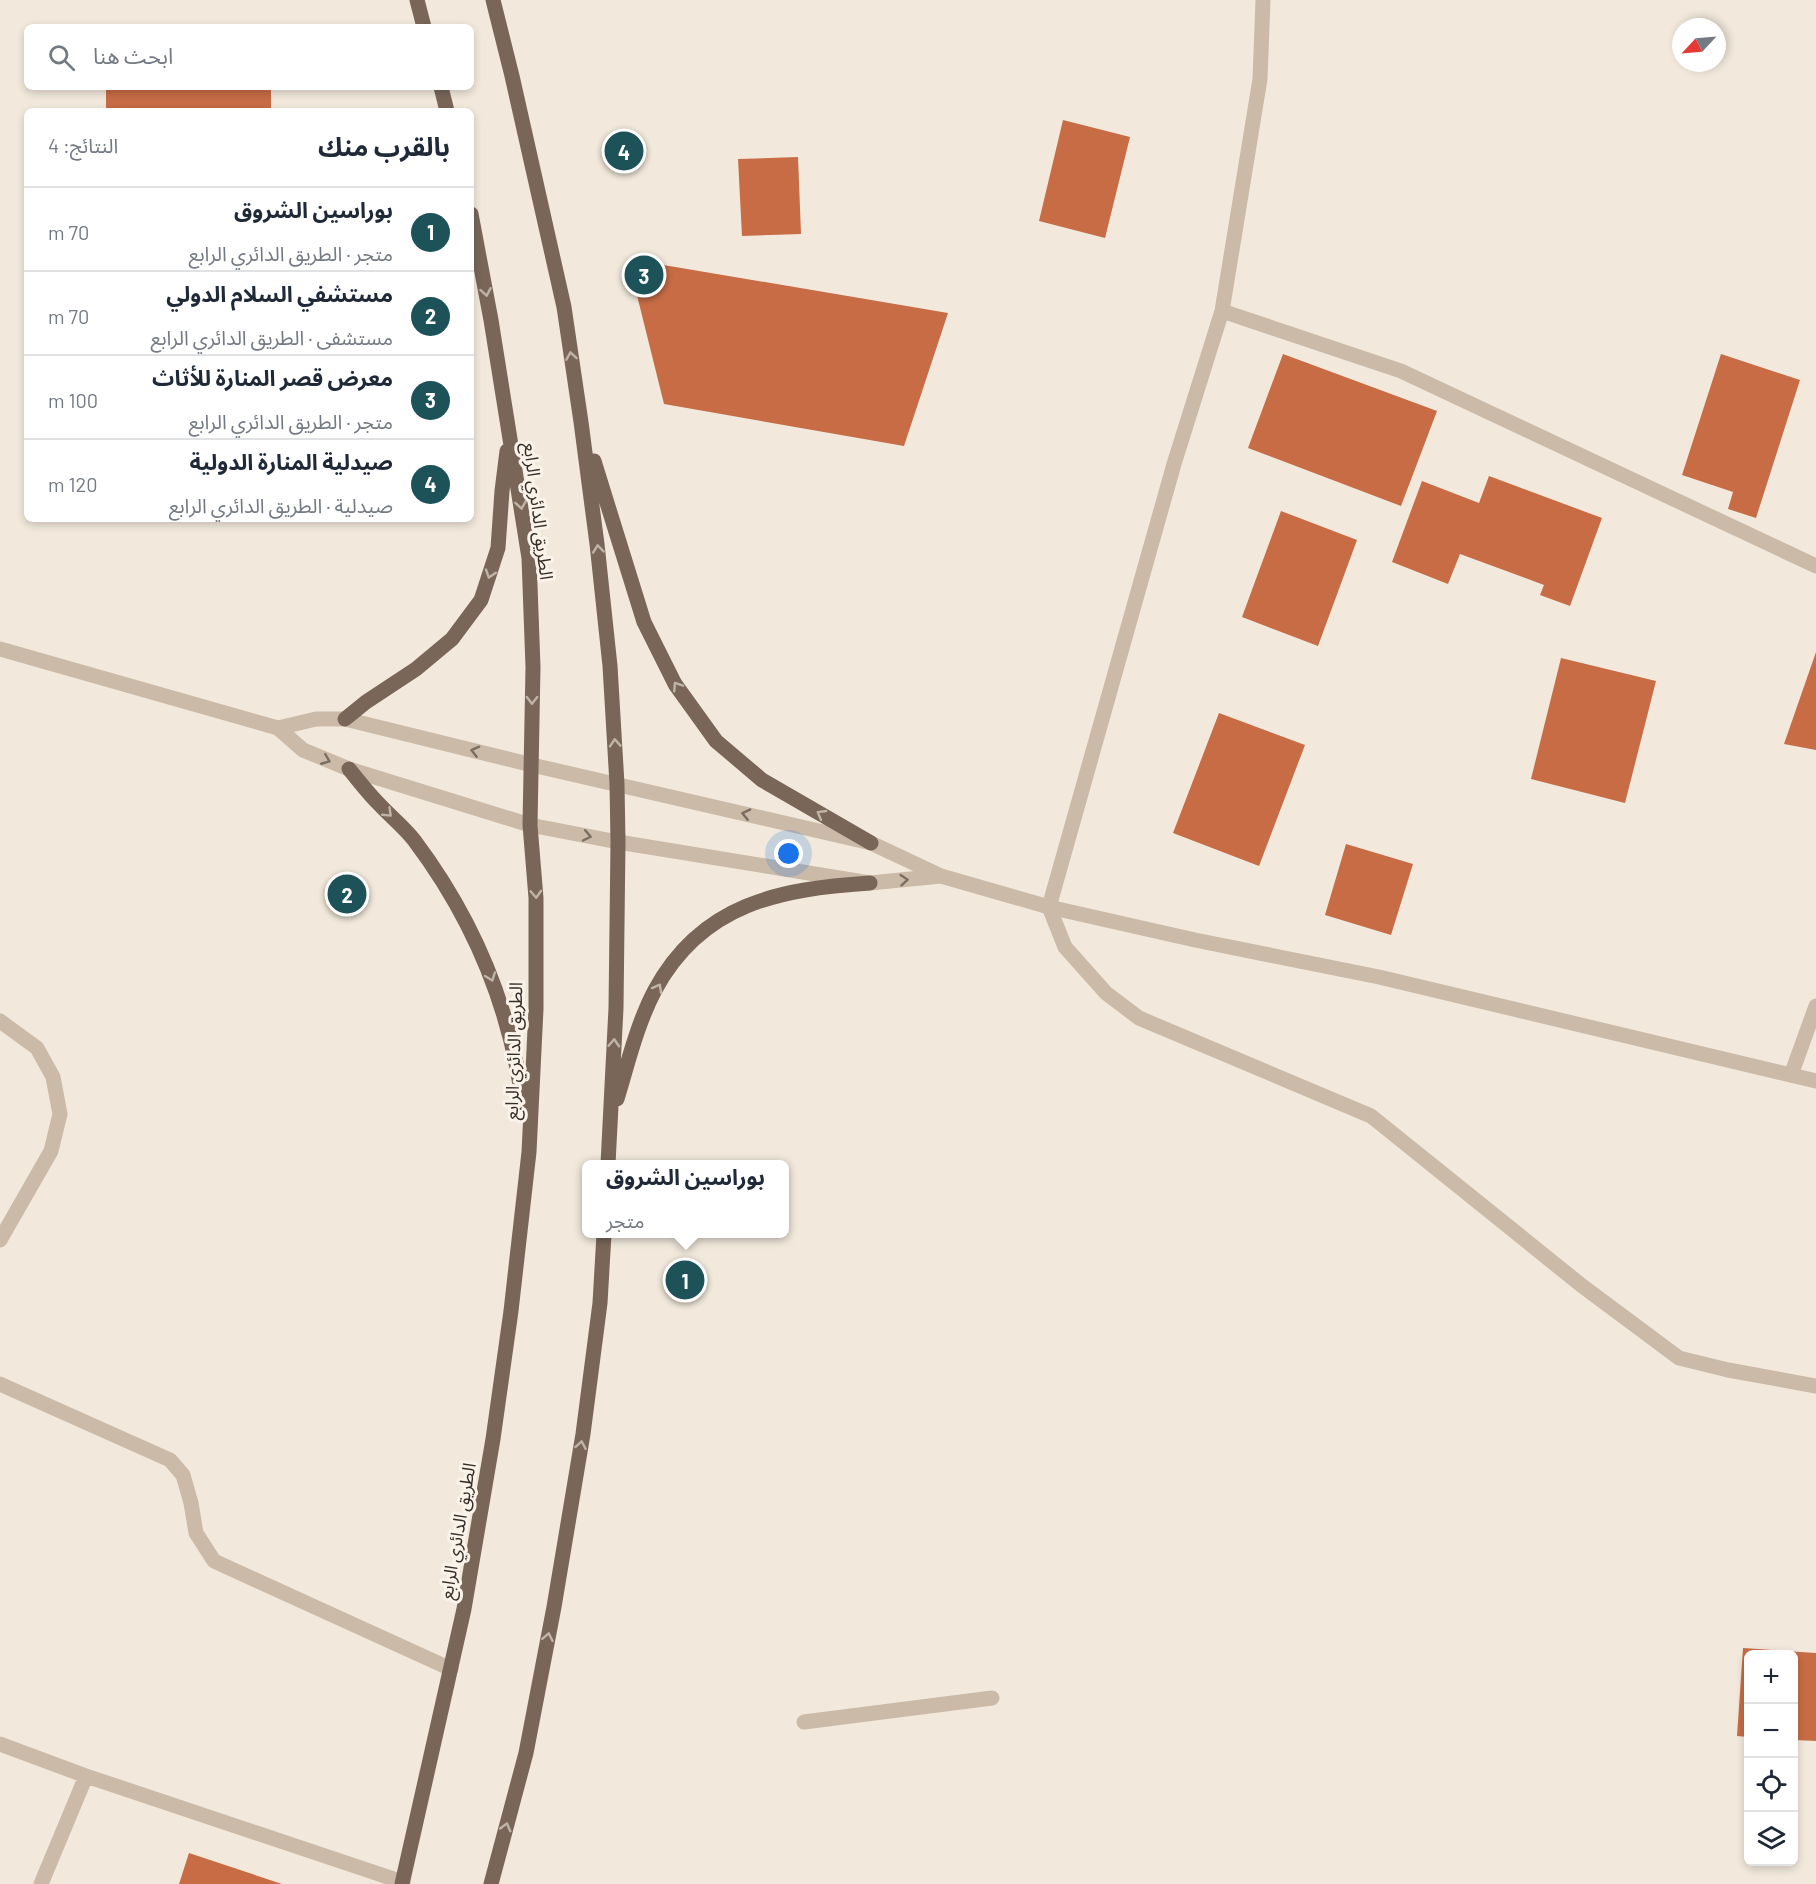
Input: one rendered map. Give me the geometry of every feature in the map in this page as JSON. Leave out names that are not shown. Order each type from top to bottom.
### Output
[{"type":"main road","points":[[417,0],[423,24]]},
{"type":"main road","points":[[493,0],[564,307],[581,422],[610,666],[618,842],[616,1008],[608,1160]]},
{"type":"main road","points":[[442,90],[446,108]]},
{"type":"main road","name":"الطريق الدائري الرابع","points":[[403,1883],[466,1597],[493,1439],[511,1311],[528,1152],[536,1009],[536,898],[530,825],[533,667],[529,558],[510,433],[474,231]]},
{"type":"main road","points":[[581,422],[644,622],[675,684],[716,741],[762,780],[871,843]]},
{"type":"main road","points":[[345,719],[387,687],[416,669],[452,639],[481,600],[498,548],[502,491],[510,433]]},
{"type":"main road","points":[[349,769],[379,805],[413,838],[447,890],[482,952],[504,1010],[519,1074],[528,1152]]},
{"type":"main road","points":[[610,1122],[636,1035],[655,991],[678,954],[708,928],[744,906],[788,892],[870,883]]},
{"type":"main road","points":[[491,1884],[526,1753],[554,1607],[585,1423],[600,1303],[604,1238]]},
{"type":"street","points":[[1263,0],[1260,79],[1222,312],[1174,464],[1049,907],[1065,947],[1106,993],[1139,1018],[1371,1116],[1581,1285],[1679,1358],[1728,1370],[1816,1386]]},
{"type":"street","points":[[1222,312],[1401,371],[1816,566]]},
{"type":"street","points":[[0,649],[278,728],[303,750],[349,769],[530,825],[618,842],[870,883],[941,876]]},
{"type":"street","points":[[278,728],[316,718],[345,719],[532,765],[871,843],[941,876],[1049,907],[1195,940],[1379,977],[1816,1081]]},
{"type":"street","points":[[1791,1075],[1816,1006]]},
{"type":"street","points":[[0,1021],[37,1048],[53,1077],[60,1114],[51,1151],[0,1240]]},
{"type":"street","points":[[0,1384],[170,1460],[183,1475],[196,1533],[214,1561],[451,1669]]},
{"type":"street","points":[[804,1722],[992,1698]]},
{"type":"street","points":[[0,1744],[86,1776],[403,1883]]},
{"type":"street","points":[[41,1884],[86,1776]]},
{"type":"building","points":[[106,90],[271,90],[271,108],[106,108]]},
{"type":"building","points":[[1063,120],[1130,137],[1105,238],[1039,221]]},
{"type":"building","points":[[798,157],[801,234],[742,236],[738,159]]},
{"type":"building","points":[[628,259],[948,313],[904,446],[664,404]]},
{"type":"building","points":[[1283,354],[1437,411],[1401,506],[1248,448]]},
{"type":"building","points":[[1721,354],[1800,380],[1756,518],[1728,509],[1733,492],[1682,475]]},
{"type":"building","points":[[1489,476],[1602,518],[1570,606],[1540,595],[1544,585],[1460,554],[1448,584],[1392,562],[1422,481],[1479,503]]},
{"type":"building","points":[[1281,511],[1357,540],[1318,646],[1242,617]]},
{"type":"building","points":[[1816,652],[1816,750],[1784,744]]},
{"type":"building","points":[[1561,658],[1656,681],[1625,803],[1531,779]]},
{"type":"building","points":[[1219,713],[1305,745],[1259,866],[1173,833]]},
{"type":"building","points":[[1346,844],[1413,864],[1391,935],[1325,915]]},
{"type":"building","points":[[1743,1648],[1772,1650],[1744,1650],[1744,1737],[1737,1736]]},
{"type":"building","points":[[1798,1652],[1816,1653],[1816,1741],[1798,1740]]},
{"type":"building","points":[[189,1853],[282,1884],[179,1884]]},
{"type":"place","name":"صيدلية المنارة الدولية","points":[[624,151]]},
{"type":"place","name":"معرض قصر المنارة للأثاث","points":[[644,275]]},
{"type":"place","name":"مستشفي السلام الدولي","points":[[347,894]]},
{"type":"place","name":"بوراسين الشروق","points":[[685,1280]]}]
